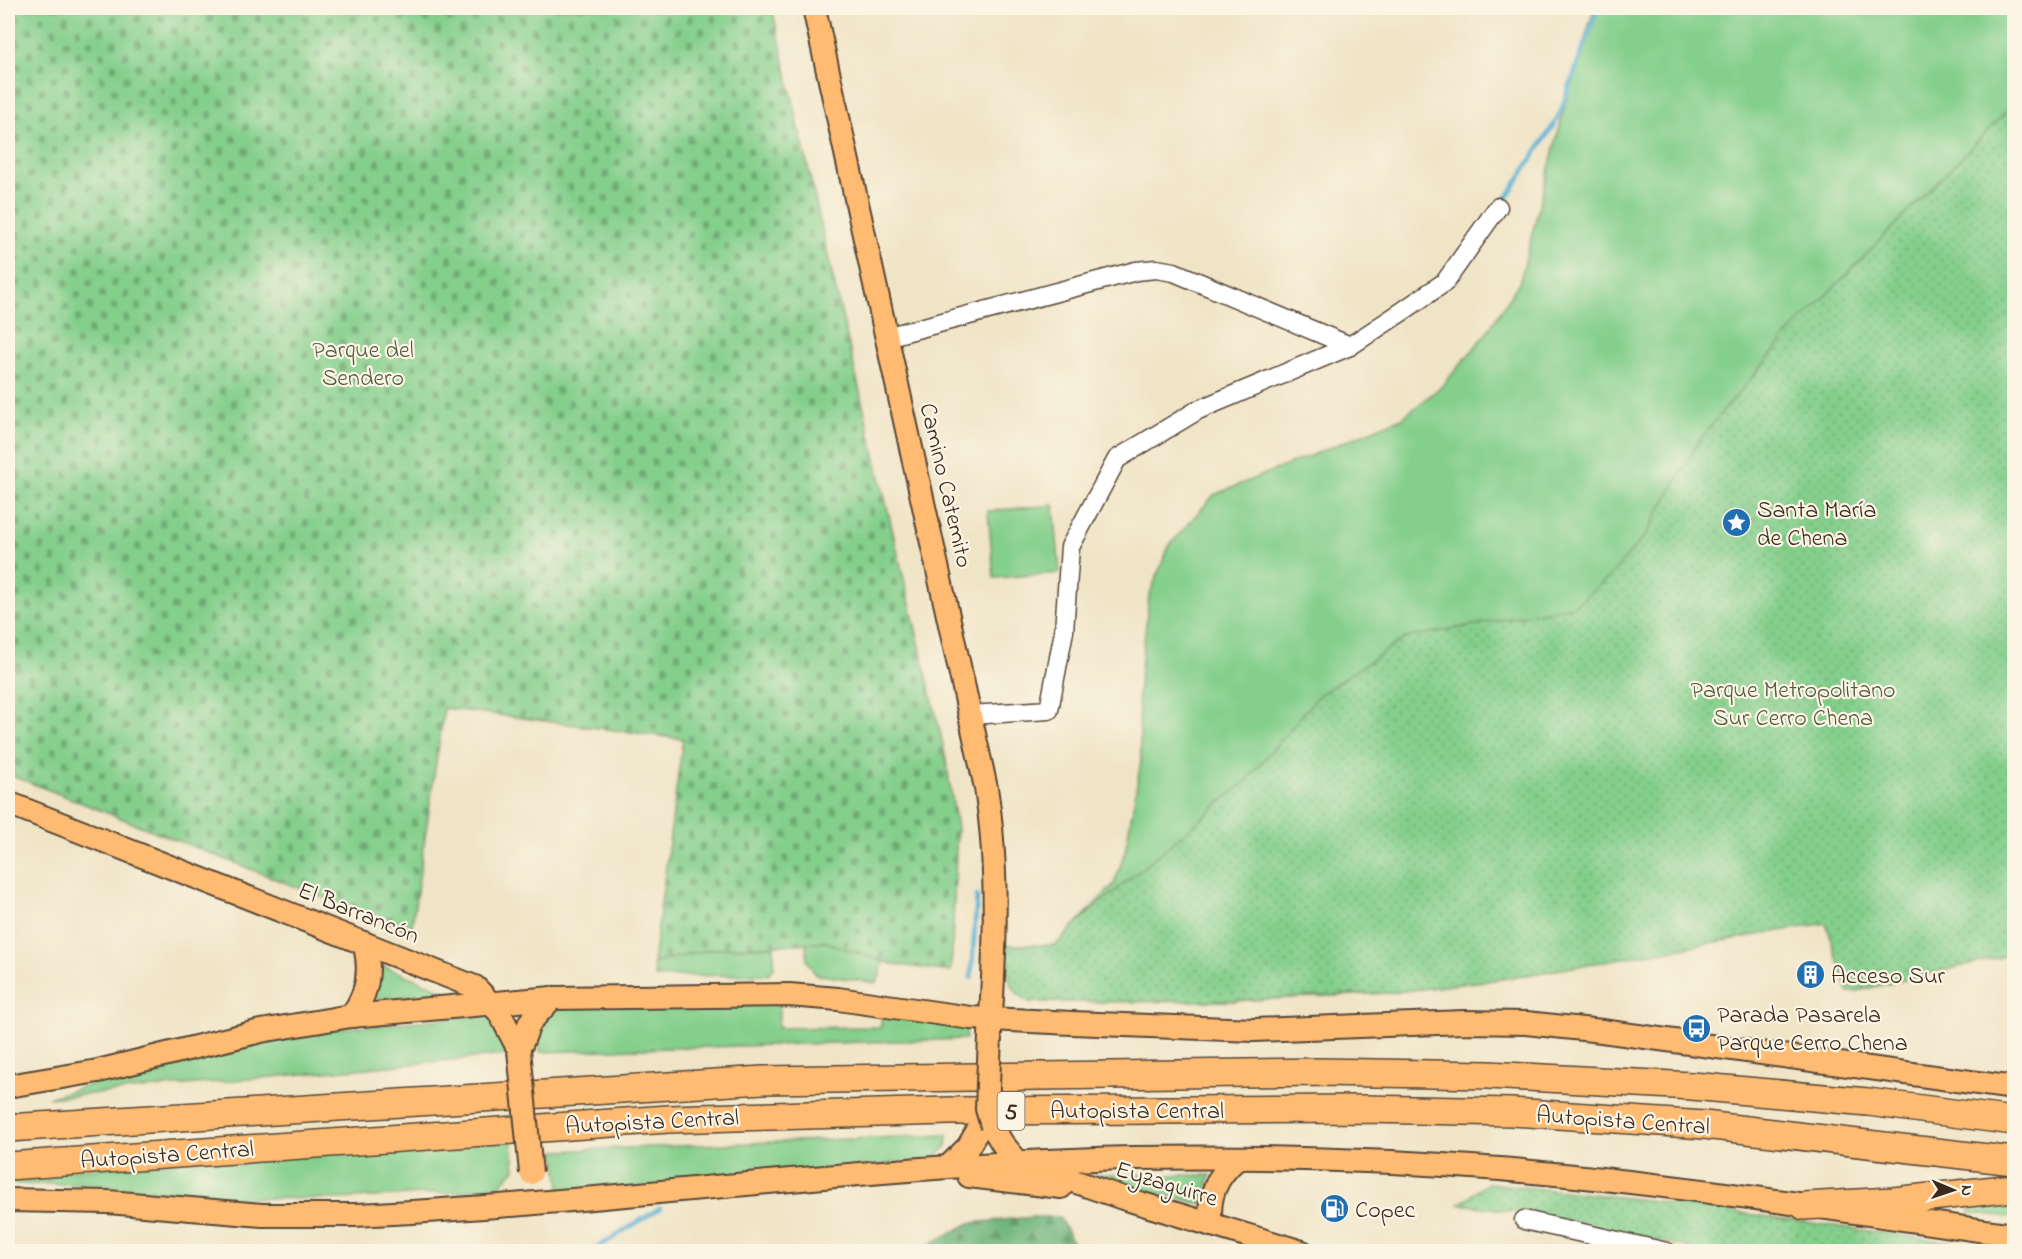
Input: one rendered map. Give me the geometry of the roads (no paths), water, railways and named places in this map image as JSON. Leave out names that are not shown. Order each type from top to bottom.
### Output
[{"type":"highway","name":"Autopista Central","points":[[8,1128],[751,1081],[945,1076],[1319,1072],[1488,1075],[1692,1086],[1868,1102],[2014,1121]]},
{"type":"highway","name":"Autopista Central","points":[[8,1166],[668,1119],[949,1111],[1343,1109],[1512,1112],[1694,1124],[1809,1135],[2014,1161]]},
{"type":"highway","points":[[1804,1206],[1893,1202],[2014,1188]]},
{"type":"main road","name":"Camino Catemito","points":[[814,8],[986,788],[993,837],[996,910],[987,1120]]},
{"type":"main road","name":"El Barrancón","points":[[8,803],[474,987],[492,1002],[518,1038],[534,1202]]},
{"type":"main road","points":[[351,1016],[362,998],[368,979],[369,966],[364,943]]},
{"type":"main road","points":[[953,1015],[976,1002],[994,978]]},
{"type":"main road","points":[[8,1086],[98,1071],[261,1031],[351,1016],[552,998],[789,995],[838,999],[953,1015],[991,1029],[1254,1030],[1464,1022],[1526,1023],[1602,1031],[2014,1088]]},
{"type":"main road","points":[[518,1038],[535,1014],[552,998]]},
{"type":"main road","points":[[949,1166],[968,1147],[987,1120],[1002,1143],[1018,1161]]},
{"type":"main road","points":[[1211,1225],[1210,1206],[1215,1187],[1220,1176],[1238,1158]]},
{"type":"main road","points":[[8,1200],[108,1202],[293,1216],[385,1214],[1018,1161],[1238,1158],[1381,1161],[1501,1169],[1804,1206],[2014,1235]]},
{"type":"main road","name":"Eyzaguirre","points":[[1018,1161],[1122,1198],[1302,1251]]},
{"type":"main road","points":[[890,1171],[1000,1179],[1122,1198]]},
{"type":"street","points":[[970,716],[1049,710],[1064,631],[1070,547],[1117,459],[1198,410],[1350,346],[1445,282],[1498,207]]},
{"type":"street","points":[[886,338],[1136,272],[1156,269],[1174,272],[1350,346]]},
{"type":"street","points":[[1524,1220],[1667,1251]]},
{"type":"waterway","points":[[1506,199],[1558,118],[1598,8]]},
{"type":"waterway","points":[[971,978],[977,896]]},
{"type":"waterway","points":[[590,1252],[660,1208]]},
{"type":"place","name":"Santa María de Chena","points":[[1736,523]]},
{"type":"place","name":"Acceso Sur","points":[[1810,975]]},
{"type":"place","name":"Parada Pasarela Parque Cerro Chena","points":[[1696,1028]]},
{"type":"place","name":"Copec","points":[[1334,1209]]},
{"type":"park label","name":"Parque del Sendero","points":[[363,363]]},
{"type":"park label","name":"Parque Metropolitano Sur Cerro Chena","points":[[1793,703]]}]
